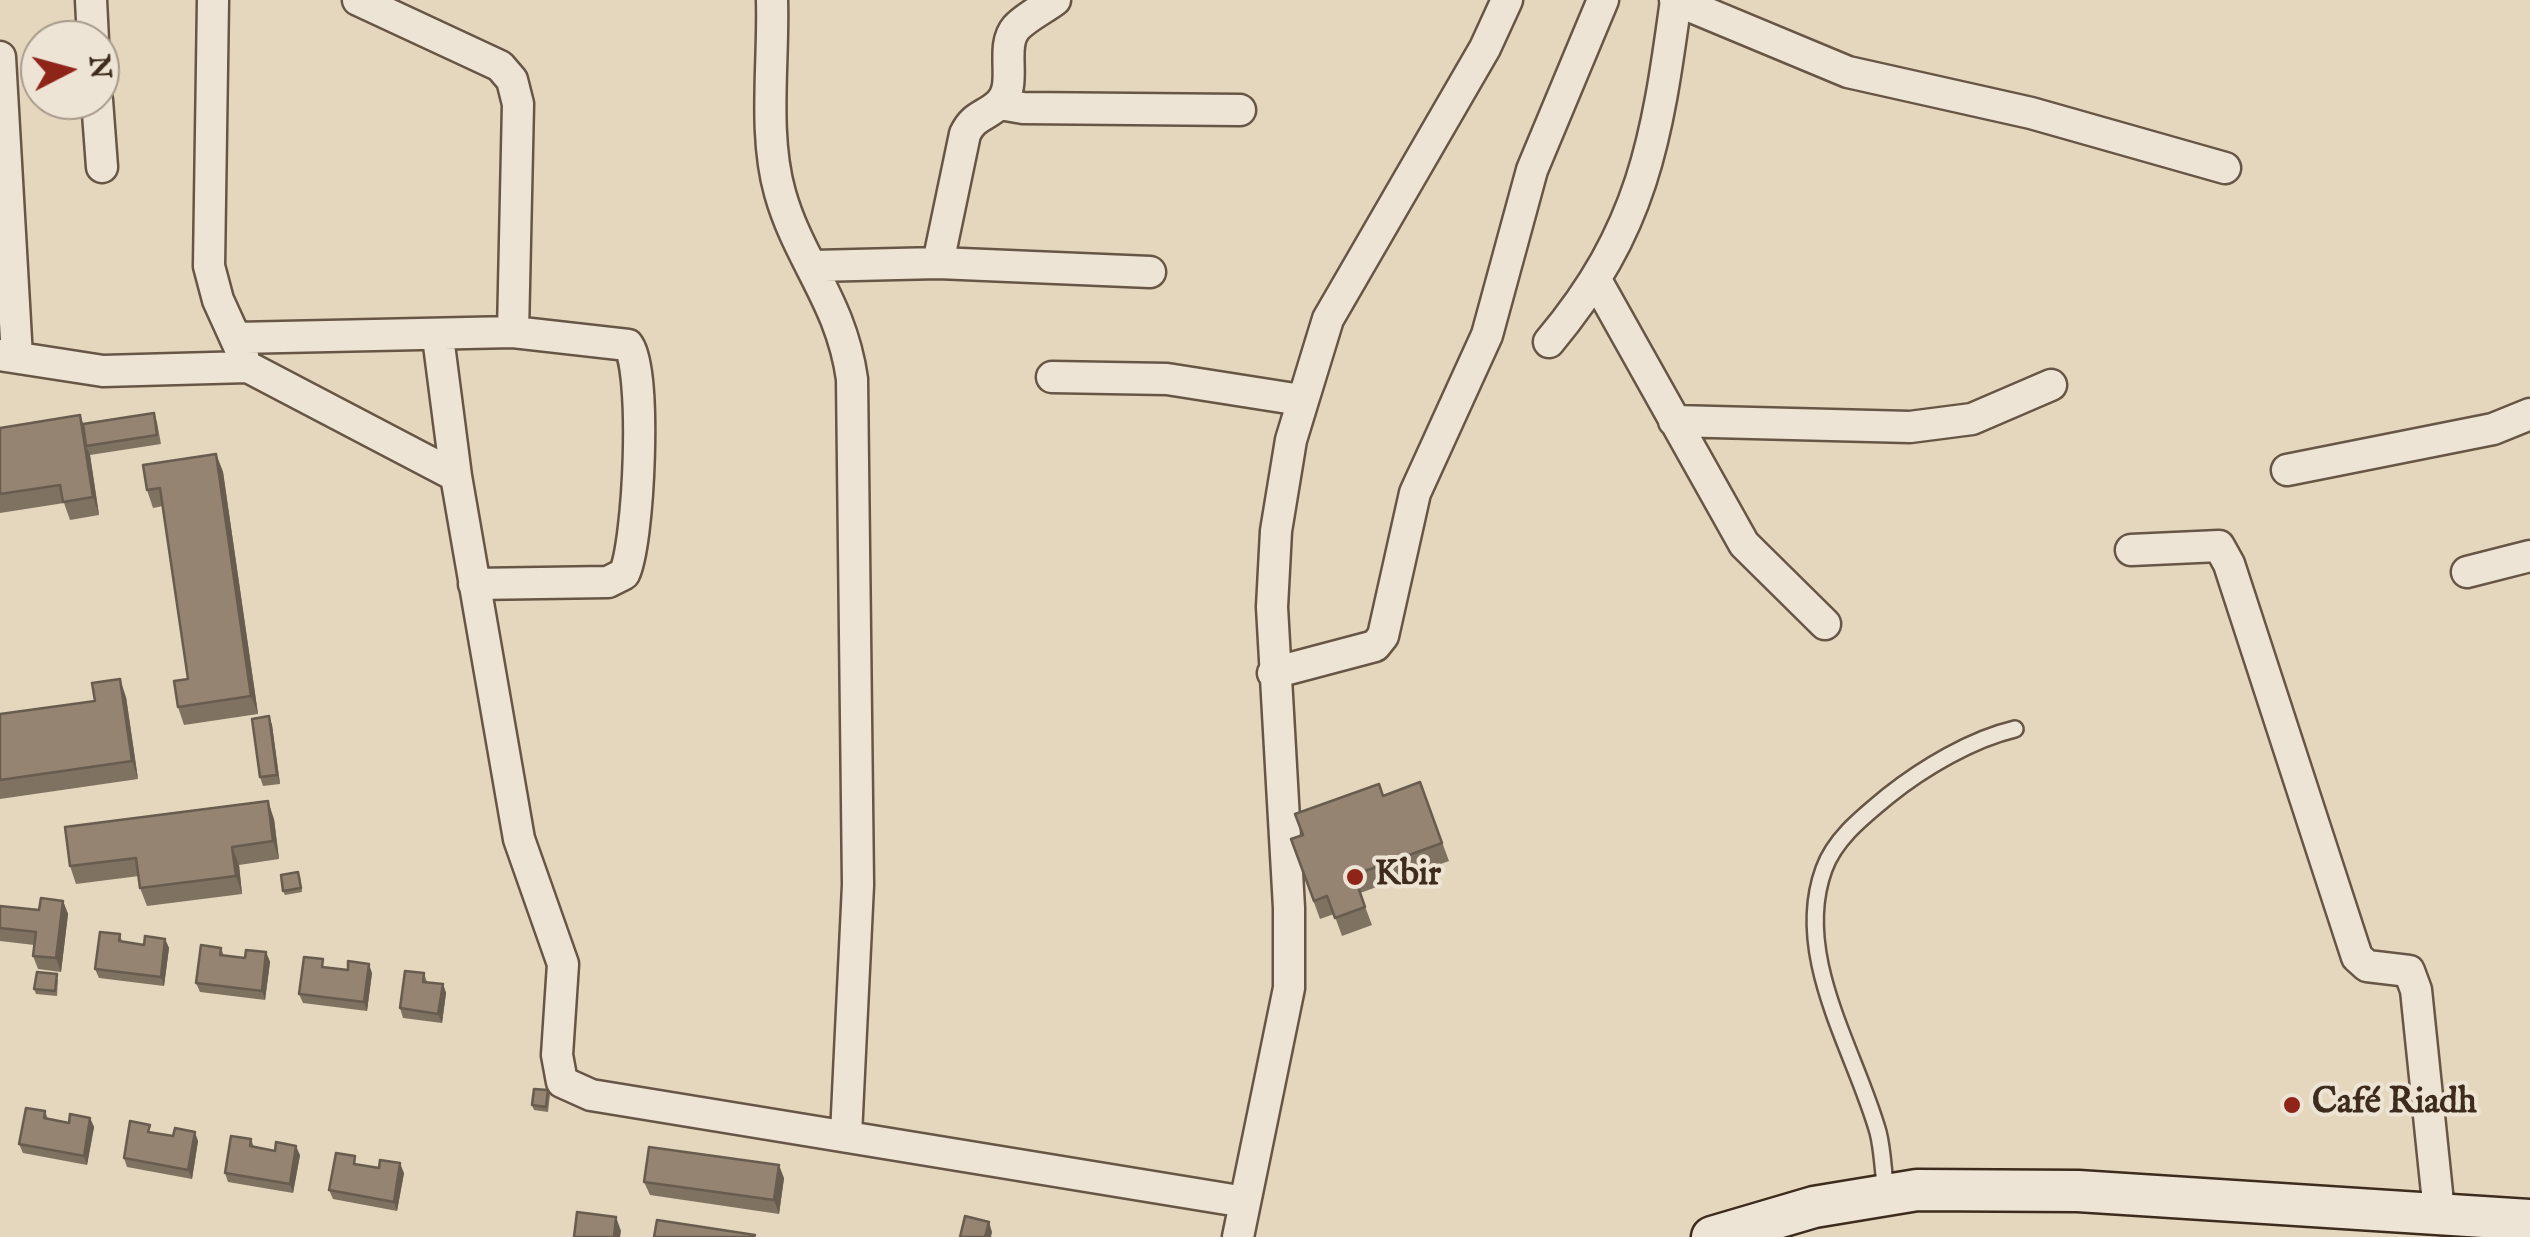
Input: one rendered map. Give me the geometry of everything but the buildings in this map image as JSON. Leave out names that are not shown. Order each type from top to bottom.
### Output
[{"type":"street","points":[[212,0],[209,266],[218,300],[248,367]]},
{"type":"street","points":[[358,0],[500,66],[512,80],[518,104],[513,332]]},
{"type":"street","points":[[772,0],[774,168],[781,198],[839,316],[852,379],[858,885],[846,1136]]},
{"type":"street","points":[[1000,104],[1008,86],[1009,43],[1015,30],[1055,0]]},
{"type":"street","points":[[1238,1237],[1289,988],[1290,908],[1273,674],[1276,531],[1301,400],[1328,319],[1486,48],[1507,0]]},
{"type":"street","points":[[1273,674],[1375,646],[1384,636],[1415,493],[1488,335],[1532,170],[1603,0]]},
{"type":"street","points":[[1549,342],[1596,280],[1626,224],[1654,146],[1675,0],[1848,72],[2031,113],[2225,168]]},
{"type":"street","points":[[0,57],[8,356],[104,372],[248,367],[456,476]]},
{"type":"street","points":[[938,263],[965,134],[973,118],[1000,104],[1023,108],[1240,110]]},
{"type":"street","points":[[98,120],[102,167]]},
{"type":"street","points":[[814,266],[938,263],[1150,272]]},
{"type":"street","points":[[1596,280],[1744,544],[1825,624]]},
{"type":"street","points":[[236,338],[438,337],[513,332],[621,342],[632,350],[638,427],[635,544],[618,580],[474,584]]},
{"type":"street","points":[[438,337],[456,476],[520,839],[563,964],[556,1056],[562,1082],[592,1095],[1245,1202]]},
{"type":"street","points":[[1052,377],[1166,379],[1301,400]]},
{"type":"street","points":[[1674,420],[1910,427],[1972,420],[2051,386]]},
{"type":"street","points":[[2287,470],[2493,429],[2530,414]]},
{"type":"street","points":[[2130,550],[2218,546],[2229,564],[2357,958],[2367,966],[2409,971],[2416,990],[2440,1212]]},
{"type":"street","points":[[2467,572],[2530,556]]},
{"type":"street","points":[[1712,1237],[1814,1207],[1886,1192],[2078,1191],[2530,1220]]},
{"type":"lane","points":[[1886,1192],[1878,1133],[1843,1044],[1818,946],[1815,905],[1824,866],[1854,823],[1905,782],[1994,734],[2015,729]]},
{"type":"place","name":"Kbir","points":[[1355,877]]},
{"type":"place","name":"Café Riadh","points":[[2292,1105]]}]
